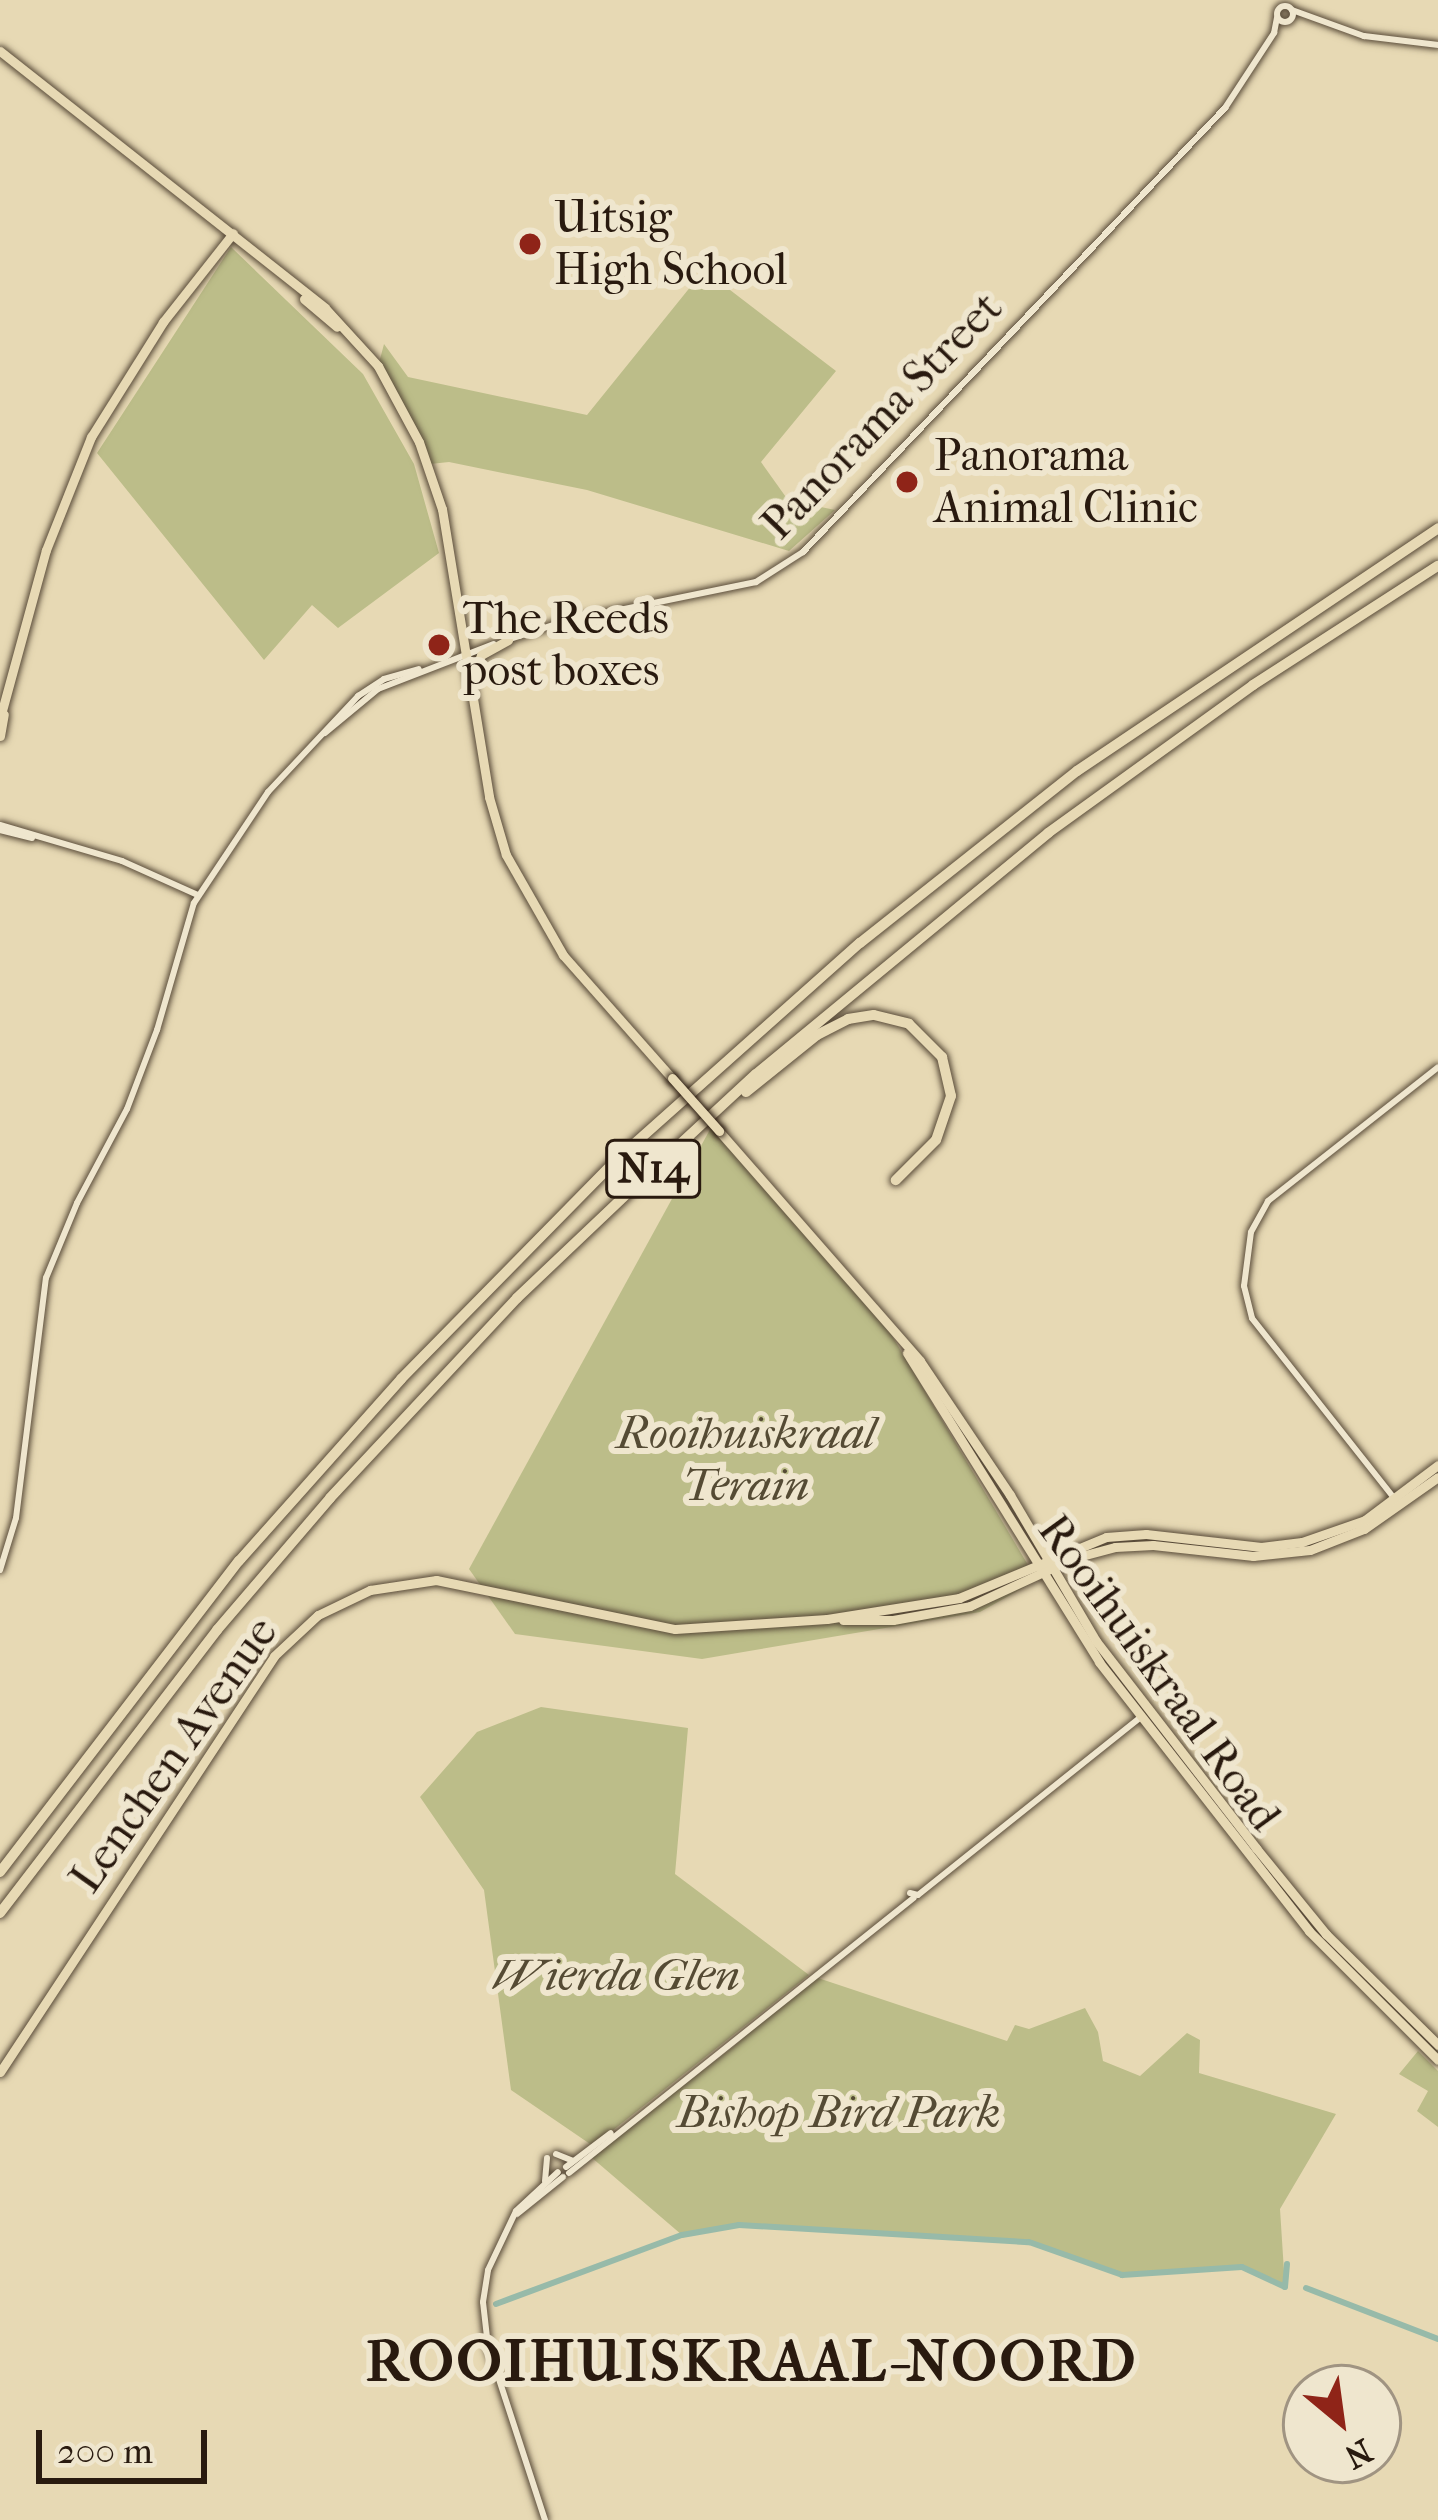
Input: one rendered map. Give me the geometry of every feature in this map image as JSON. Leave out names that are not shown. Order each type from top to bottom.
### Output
[{"type":"highway","name":"N14","points":[[0,1872],[239,1561],[400,1379],[615,1161],[860,943],[1077,771],[1438,528]]},
{"type":"highway","name":"N14","points":[[0,1913],[111,1763],[245,1597],[400,1423],[595,1224],[792,1043],[1048,833],[1253,685],[1438,566]]},
{"type":"highway","points":[[595,1224],[817,1036],[861,1016],[898,1018],[919,1030],[947,1069],[951,1096],[944,1126],[896,1180]]},
{"type":"main road","name":"Rooihuiskraal Road","points":[[0,51],[345,327],[398,400],[427,460],[447,527],[489,797],[520,887],[562,955],[920,1361],[1028,1527],[1044,1567]]},
{"type":"main road","points":[[0,718],[69,483],[150,341],[233,236]]},
{"type":"main road","points":[[473,691],[475,663],[508,640]]},
{"type":"main road","points":[[0,736],[5,703]]},
{"type":"main road","name":"Rooihuiskraal Road","points":[[865,1294],[1145,1713],[1309,1931],[1438,2060]]},
{"type":"main road","name":"Lenchen Avenue","points":[[0,2072],[257,1679],[292,1637],[338,1604],[394,1584],[436,1580],[675,1630],[928,1616],[970,1606],[1079,1545],[1135,1534],[1228,1545],[1285,1545],[1347,1528],[1398,1502],[1438,1466]]},
{"type":"main road","name":"Lenchen Avenue","points":[[1044,1567],[1131,1546],[1244,1556],[1295,1553],[1350,1536],[1438,1477]]},
{"type":"main road","points":[[1028,1527],[1049,1545],[1079,1545]]},
{"type":"main road","name":"Rooihuiskraal Road","points":[[1145,1713],[1317,1925],[1438,2045]]},
{"type":"street","points":[[1286,10],[1364,36],[1438,46]]},
{"type":"street","name":"Panorama Street","points":[[0,1570],[16,1518],[46,1278],[77,1203],[127,1109],[198,895],[268,792],[325,733],[377,689],[466,653],[566,621],[756,582],[803,552],[1225,107],[1286,10]]},
{"type":"street","points":[[0,828],[122,861],[198,895]]},
{"type":"street","points":[[1398,1502],[1252,1318],[1244,1286],[1252,1226],[1268,1201],[1438,1066]]},
{"type":"street","points":[[514,2217],[566,2170],[1145,1713]]},
{"type":"street","points":[[556,2154],[566,2170]]},
{"type":"street","points":[[544,2184],[550,2171],[548,2158]]},
{"type":"street","points":[[545,2520],[484,2330],[488,2270],[514,2217],[544,2184],[566,2170]]},
{"type":"green space","points":[[231,247],[363,374],[414,464],[439,553],[338,628],[312,605],[264,660],[97,453]]},
{"type":"green space","points":[[704,270],[836,371],[761,462],[788,500],[835,510],[789,551],[587,490],[449,462],[430,464],[379,363],[384,344],[408,377],[587,415]]},
{"type":"green space","name":"Rooihuiskraal Terain","points":[[713,1124],[885,1324],[1037,1580],[980,1612],[702,1659],[515,1634],[469,1569]]},
{"type":"green space","name":"Wierda Glen","points":[[541,1707],[688,1728],[675,1874],[809,1975],[593,2146],[511,2090],[484,1890],[420,1797],[477,1732]]},
{"type":"green space","name":"Bishop Bird Park","points":[[812,1976],[1007,2041],[1015,2025],[1029,2029],[1085,2008],[1098,2032],[1103,2061],[1140,2076],[1187,2033],[1200,2040],[1199,2073],[1336,2114],[1280,2209],[1285,2287],[1242,2267],[1122,2275],[1029,2242],[739,2225],[682,2235],[591,2157],[733,2047]]},
{"type":"green space","points":[[1418,2051],[1438,2071],[1438,2127],[1417,2111],[1428,2091],[1399,2074]]},
{"type":"waterway","points":[[496,2304],[682,2235],[739,2225],[1029,2242],[1122,2275],[1242,2267],[1285,2287],[1287,2264]]},
{"type":"waterway","points":[[1306,2288],[1438,2339]]},
{"type":"place","name":"Uitsig High School","points":[[530,244]]},
{"type":"place","name":"Panorama Animal Clinic","points":[[907,482]]},
{"type":"place","name":"The Reeds post boxes","points":[[439,645]]},
{"type":"district","name":"ROOIHUISKRAAL-NOORD","points":[[752,2362]]}]
